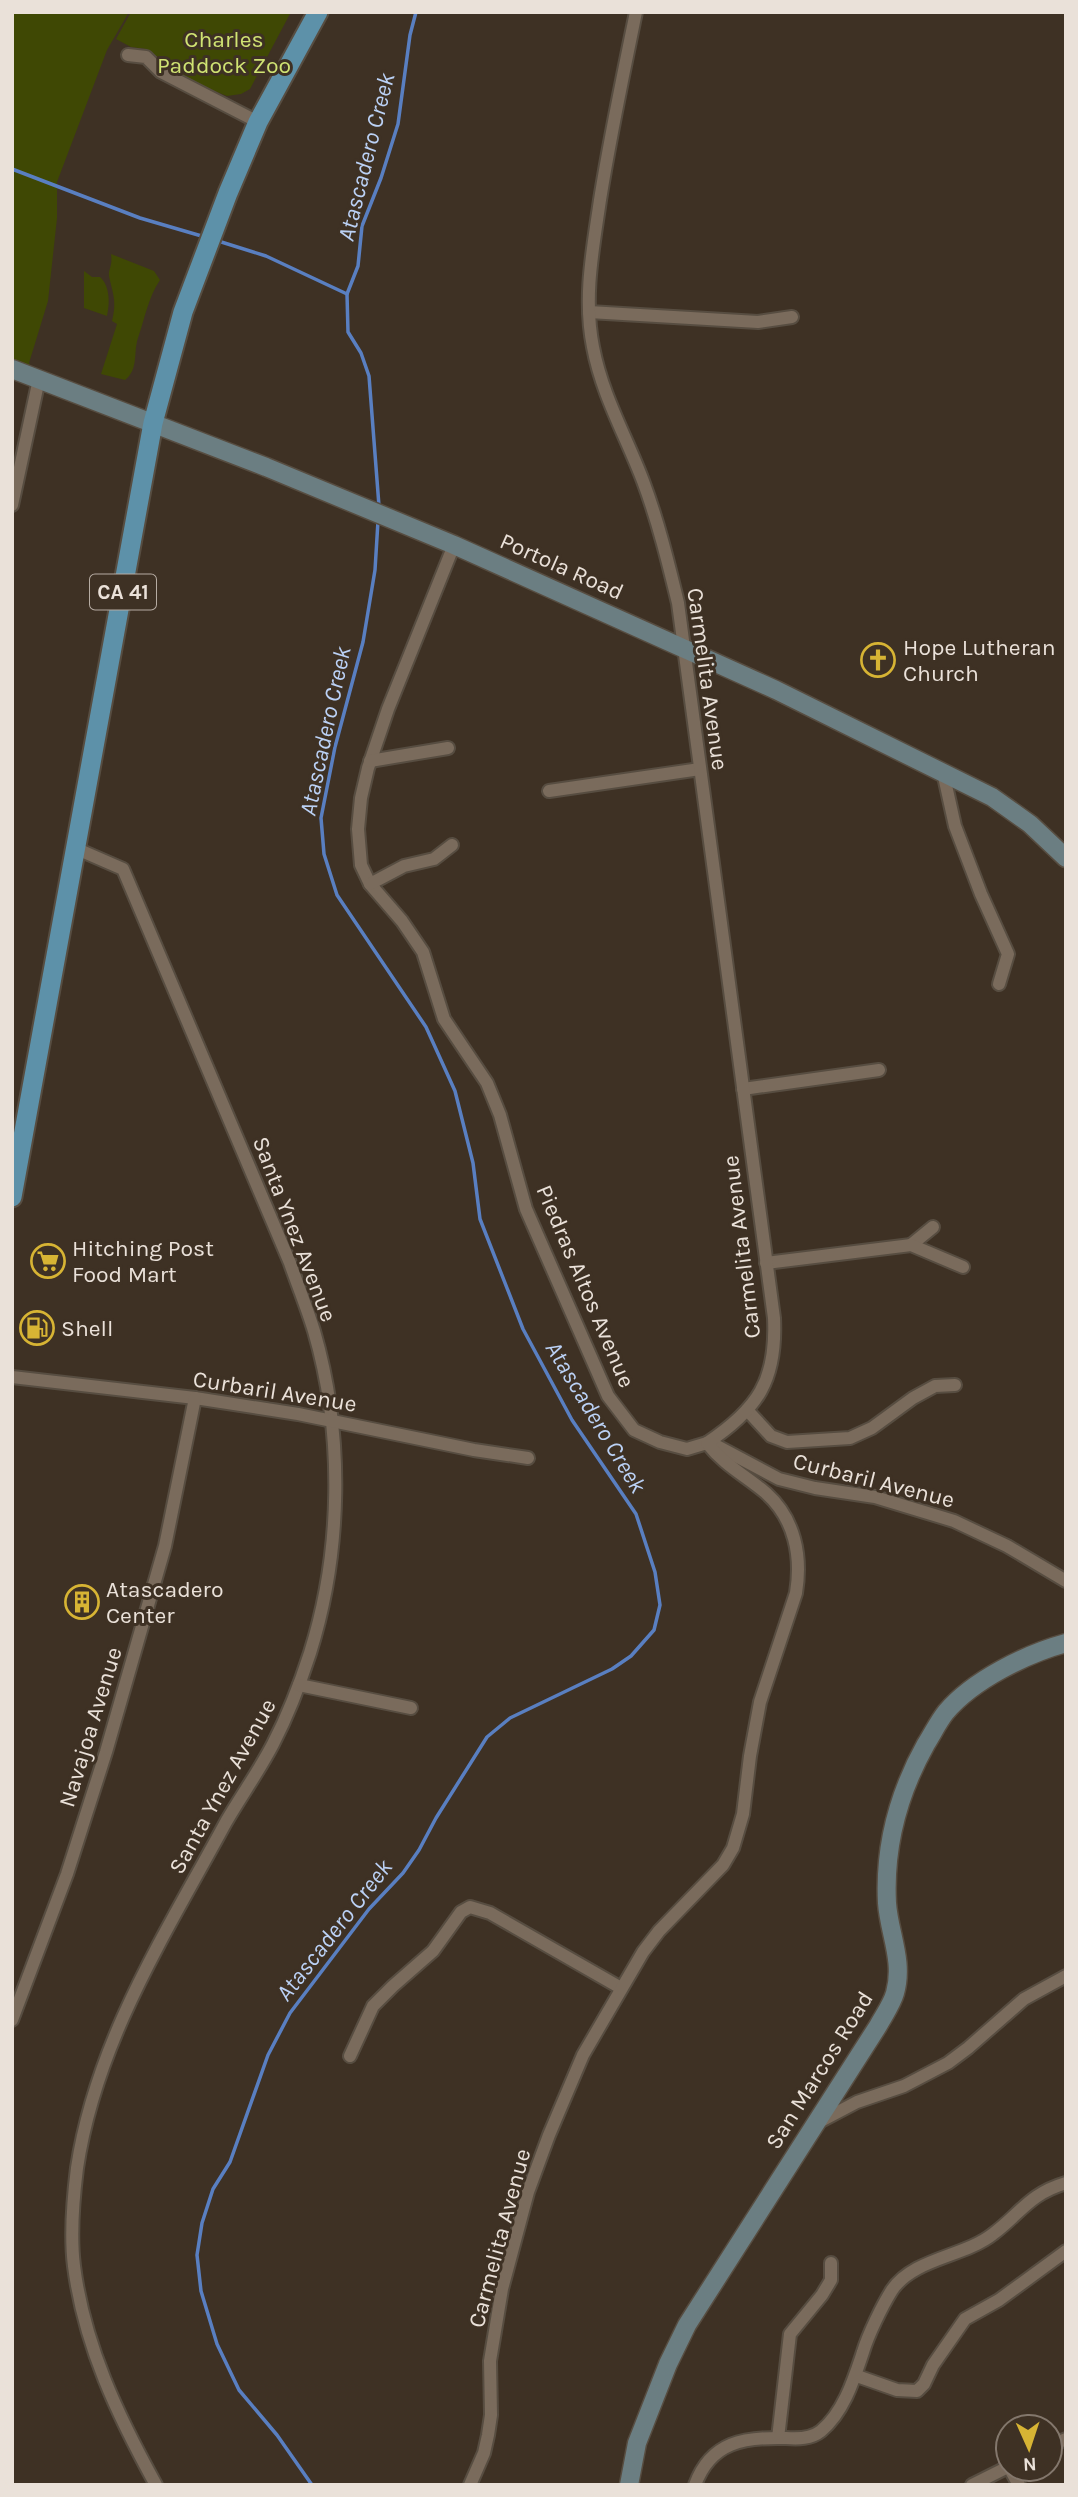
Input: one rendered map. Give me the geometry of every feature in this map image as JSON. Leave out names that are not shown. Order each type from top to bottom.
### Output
[{"type":"main road","name":"CA 41","points":[[12,1197],[153,423],[183,312],[228,193],[258,122],[318,12]]},
{"type":"street","name":"Carmelita Avenue","points":[[470,2485],[484,2453],[488,2435],[491,2416],[490,2361],[502,2289],[528,2192],[549,2134],[583,2055],[643,1952],[659,1931],[723,1864],[733,1848],[743,1814],[760,1702],[799,1578],[797,1546],[784,1513],[766,1493],[719,1459],[707,1443],[729,1429],[747,1410],[765,1384],[773,1361],[774,1318],[678,603],[663,541],[643,481],[605,394],[592,346],[589,271],[611,131],[636,12]]},
{"type":"street","points":[[128,55],[146,57],[161,72],[258,122]]},
{"type":"street","points":[[589,312],[758,322],[792,317]]},
{"type":"street","name":"Portola Road","points":[[12,369],[454,545],[684,647],[992,797],[1050,841],[1066,858]]},
{"type":"street","points":[[12,505],[39,379]]},
{"type":"street","name":"Piedras Altos Avenue","points":[[454,545],[370,761],[361,798],[358,830],[361,864],[370,884],[402,921],[423,952],[444,1019],[487,1083],[500,1115],[526,1209],[608,1395],[634,1430],[660,1442],[687,1449],[707,1443]]},
{"type":"street","points":[[370,761],[448,748]]},
{"type":"street","points":[[550,791],[700,769]]},
{"type":"street","points":[[943,772],[955,825],[981,894],[1008,954],[999,984]]},
{"type":"street","points":[[370,884],[404,866],[434,859],[452,845]]},
{"type":"street","name":"Santa Ynez Avenue","points":[[77,849],[123,869],[290,1263],[314,1330],[325,1378],[335,1455],[331,1555],[323,1604],[299,1685],[273,1744],[237,1803],[130,1999],[92,2097],[80,2147],[72,2230],[73,2263],[85,2321],[105,2383],[156,2485]]},
{"type":"street","points":[[743,1089],[879,1070]]},
{"type":"street","points":[[911,1245],[933,1227]]},
{"type":"street","points":[[766,1263],[911,1245],[963,1266]]},
{"type":"street","name":"Curbaril Avenue","points":[[12,1377],[195,1398],[331,1420],[474,1450],[528,1458]]},
{"type":"street","points":[[747,1410],[771,1436],[787,1442],[850,1438],[872,1429],[913,1398],[935,1386],[954,1385]]},
{"type":"street","name":"Navajoa Avenue","points":[[12,2020],[67,1874],[106,1752],[166,1546],[195,1398]]},
{"type":"street","name":"Curbaril Avenue","points":[[707,1443],[726,1449],[779,1479],[815,1488],[874,1497],[954,1521],[1007,1546],[1066,1581]]},
{"type":"street","name":"San Marcos Road","points":[[629,2485],[637,2443],[663,2376],[687,2325],[878,2026],[895,1993],[898,1962],[887,1905],[887,1864],[893,1823],[914,1765],[946,1712],[965,1694],[1002,1669],[1066,1643]]},
{"type":"street","points":[[299,1685],[411,1708]]},
{"type":"street","points":[[350,2056],[373,2007],[433,1951],[461,1912],[470,1907],[490,1913],[621,1988]]},
{"type":"street","points":[[814,2125],[857,2102],[904,2086],[948,2063],[1024,1999],[1066,1976]]},
{"type":"street","points":[[695,2485],[707,2463],[722,2448],[741,2440],[801,2439],[821,2432],[857,2376],[863,2350],[883,2306],[899,2281],[992,2235],[1032,2198],[1066,2183]]},
{"type":"street","points":[[857,2376],[897,2390],[917,2391],[965,2319],[999,2300],[1066,2251]]},
{"type":"street","points":[[778,2438],[790,2334],[831,2280],[831,2263]]},
{"type":"street","points":[[972,2485],[994,2475]]},
{"type":"green space","points":[[12,12],[129,12],[107,50],[57,182],[57,218],[48,301],[29,363],[39,379],[12,370]]},
{"type":"green space","name":"Charles Paddock Zoo","points":[[131,12],[291,12],[250,89],[241,94],[227,96],[182,78],[146,49],[131,47],[116,39]]},
{"type":"green space","points":[[111,254],[154,271],[160,280],[138,338],[134,366],[125,380],[101,374],[117,324],[112,321],[114,303],[109,276]]},
{"type":"green space","points":[[84,271],[92,277],[100,277],[106,285],[109,300],[107,316],[84,308]]},
{"type":"waterway","name":"Atascadero Creek","points":[[379,506],[369,376],[361,353],[348,332],[347,294],[358,266],[362,226],[398,124],[410,35],[416,12]]},
{"type":"waterway","points":[[12,169],[140,218],[205,237]]},
{"type":"waterway","points":[[215,240],[266,256],[347,294]]},
{"type":"waterway","name":"Atascadero Creek","points":[[312,2485],[277,2435],[239,2390],[217,2344],[201,2291],[197,2255],[202,2223],[213,2189],[230,2162],[268,2055],[290,2013],[369,1909],[403,1873],[487,1737],[510,1718],[612,1669],[631,1656],[654,1630],[660,1605],[655,1572],[636,1514],[572,1420],[523,1329],[480,1219],[473,1163],[455,1091],[426,1027],[337,895],[324,854],[321,818],[335,747],[363,642],[375,570],[378,521]]},
{"type":"place","name":"Hope Lutheran Church","points":[[878,660]]},
{"type":"place","name":"Hitching Post Food Mart","points":[[48,1261]]},
{"type":"place","name":"Shell","points":[[37,1328]]},
{"type":"place","name":"Atascadero Center","points":[[82,1602]]}]
